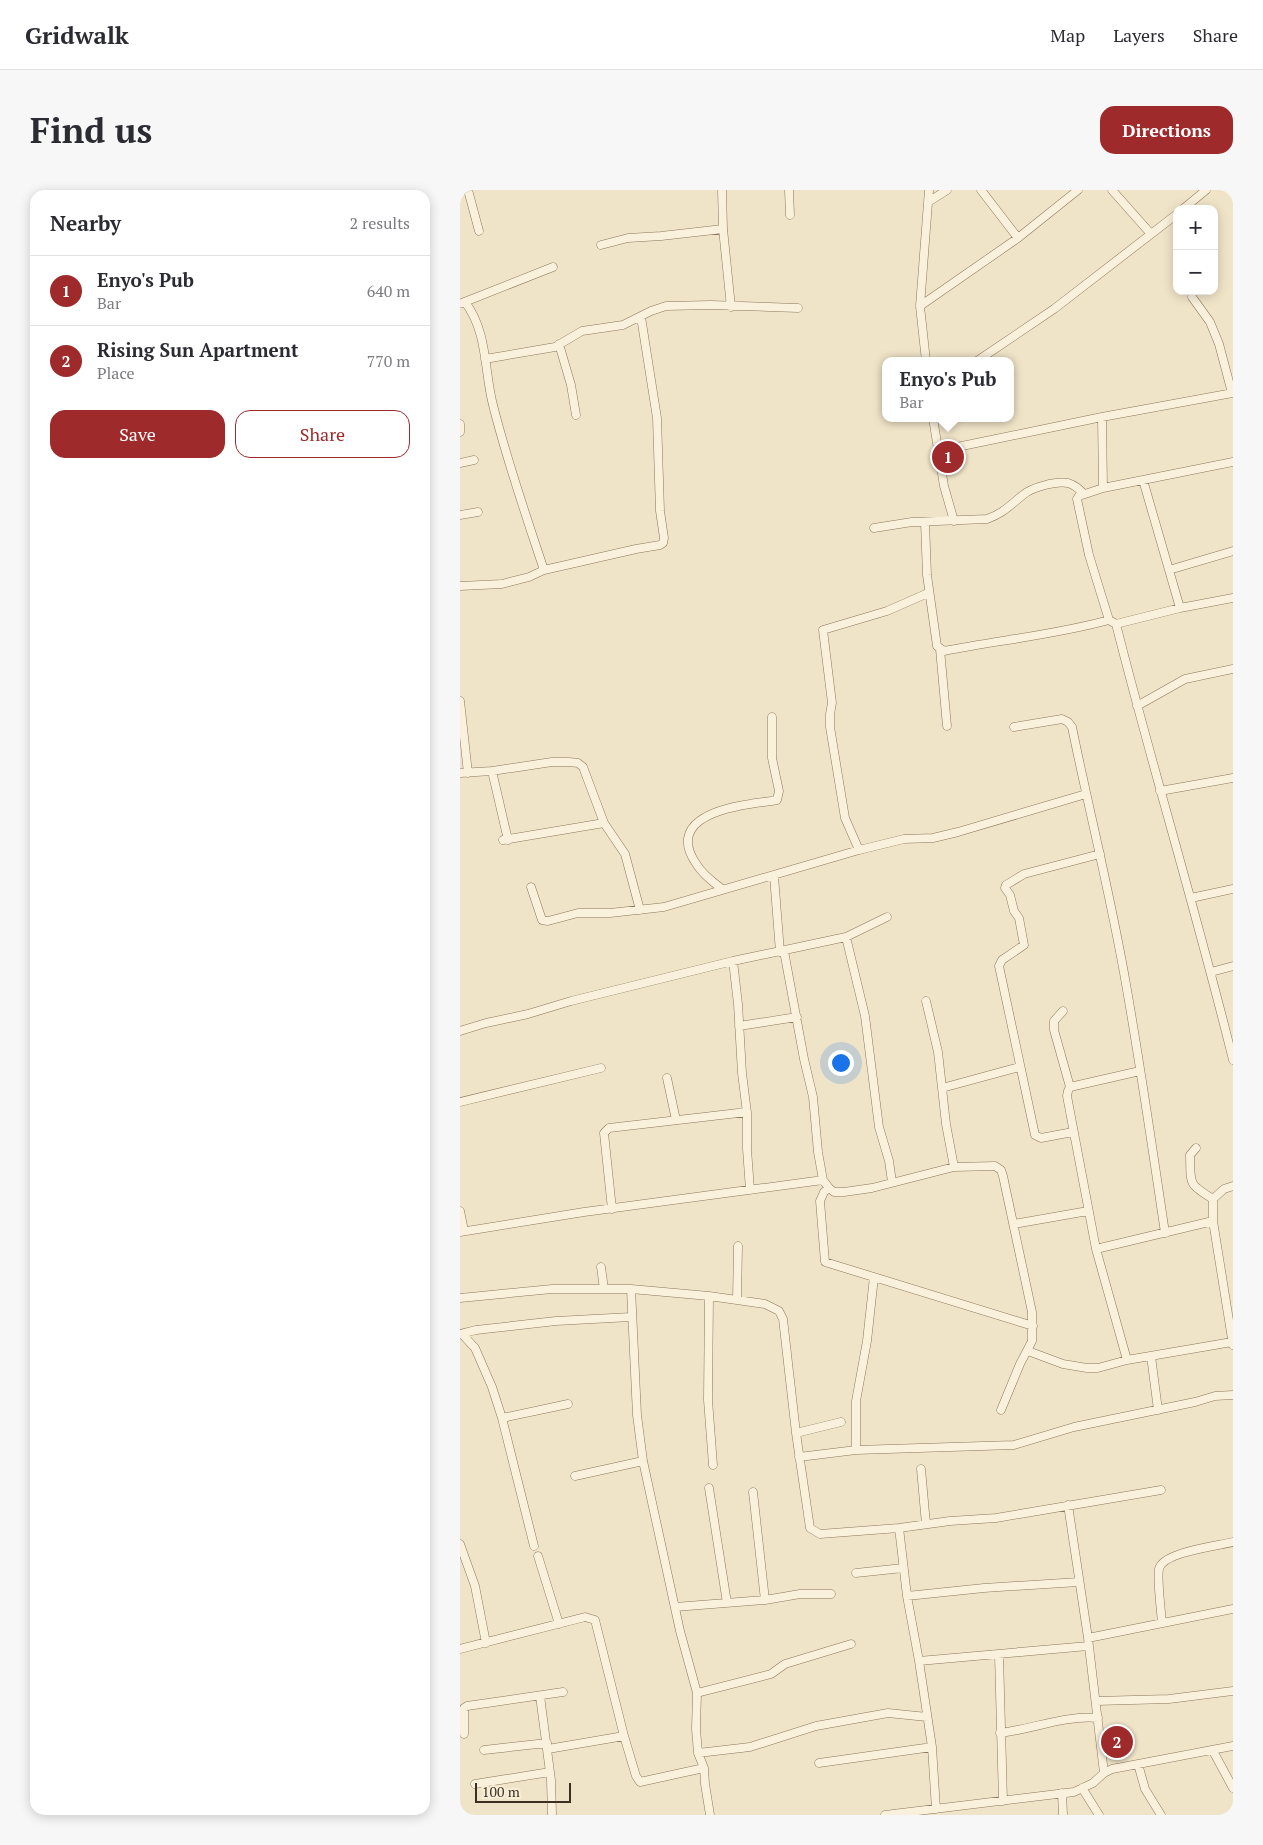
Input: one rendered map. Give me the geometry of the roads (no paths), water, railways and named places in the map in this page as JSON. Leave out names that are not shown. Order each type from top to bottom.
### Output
[{"type":"street","points":[[468,190],[479,231]]},
{"type":"street","points":[[722,190],[723,229],[731,307]]},
{"type":"street","points":[[789,190],[790,215]]},
{"type":"street","points":[[926,357],[920,306],[929,190]]},
{"type":"street","points":[[928,202],[947,190]]},
{"type":"street","points":[[981,190],[1018,238]]},
{"type":"street","points":[[920,306],[1018,238],[1078,190]]},
{"type":"street","points":[[1112,190],[1152,234]]},
{"type":"street","points":[[1188,205],[1206,190]]},
{"type":"street","points":[[983,357],[1054,309],[1173,217]]},
{"type":"street","points":[[601,245],[628,238],[670,236],[723,229]]},
{"type":"street","points":[[544,570],[499,428],[489,386],[484,348],[473,315],[463,303],[483,293],[553,267]]},
{"type":"street","points":[[938,451],[1102,417],[1232,393],[1219,344],[1210,322],[1192,297]]},
{"type":"street","points":[[485,359],[555,347],[582,331],[623,325],[666,306],[711,305],[798,308]]},
{"type":"street","points":[[460,586],[502,584],[529,577],[544,570],[663,543],[659,496],[657,418],[641,317]]},
{"type":"street","points":[[560,344],[571,384],[576,415]]},
{"type":"street","points":[[1102,417],[1103,488]]},
{"type":"street","points":[[934,422],[944,486],[954,521]]},
{"type":"street","points":[[460,424],[460,432]]},
{"type":"street","points":[[460,463],[474,460]]},
{"type":"street","points":[[1233,462],[1103,488],[1079,496],[1077,503],[1089,555],[1112,622],[1137,706],[1191,898],[1233,1060]]},
{"type":"street","points":[[1143,480],[1180,608]]},
{"type":"street","points":[[874,528],[912,522],[982,520],[998,515],[1011,507],[1022,495],[1039,486],[1067,483],[1075,486],[1084,494]]},
{"type":"street","points":[[460,515],[478,512]]},
{"type":"street","points":[[926,522],[928,593],[937,646],[940,649],[946,726]]},
{"type":"street","points":[[1169,570],[1233,551]]},
{"type":"street","points":[[859,850],[845,818],[838,781],[830,726],[832,703],[822,630],[887,611],[928,593]]},
{"type":"street","points":[[940,649],[944,651],[992,641],[1051,633],[1233,598]]},
{"type":"street","points":[[1137,706],[1185,679],[1233,669]]},
{"type":"street","points":[[460,701],[464,773],[552,762],[578,763],[583,767],[604,824],[625,854],[640,910]]},
{"type":"street","points":[[722,889],[697,866],[689,853],[686,842],[688,834],[695,824],[705,817],[749,804],[776,800],[780,791],[772,758],[772,717]]},
{"type":"street","points":[[1014,727],[1062,719],[1072,727],[1127,989],[1165,1233]]},
{"type":"street","points":[[492,771],[505,840],[604,824]]},
{"type":"street","points":[[1160,791],[1233,778]]},
{"type":"street","points":[[531,887],[542,920],[548,921],[578,913],[610,913],[664,907],[859,850],[904,839],[933,838],[958,832],[1086,794]]},
{"type":"street","points":[[1073,1132],[1041,1138],[1037,1137],[1019,1067],[999,966],[1002,960],[1024,945],[1019,918],[1014,910],[1006,885],[1024,874],[1100,854]]},
{"type":"street","points":[[774,876],[782,952],[797,1017],[804,1059],[814,1097],[822,1180],[834,1192],[844,1192],[872,1188],[954,1167],[995,1166],[1001,1170],[1014,1224],[1032,1312],[1033,1326],[1032,1341],[1020,1364],[1001,1410]]},
{"type":"street","points":[[1191,898],[1233,889]]},
{"type":"street","points":[[460,1031],[571,1001],[846,937],[886,917]]},
{"type":"street","points":[[846,937],[866,1016],[879,1127],[889,1162],[892,1182]]},
{"type":"street","points":[[734,962],[742,1073],[747,1112],[750,1190]]},
{"type":"street","points":[[1211,972],[1233,966]]},
{"type":"street","points":[[926,1001],[938,1052],[946,1124],[954,1167]]},
{"type":"street","points":[[1063,1010],[1054,1021],[1054,1030],[1070,1088],[1067,1096],[1096,1249],[1127,1360]]},
{"type":"street","points":[[739,1026],[797,1017]]},
{"type":"street","points":[[942,1088],[1019,1067]]},
{"type":"street","points":[[460,1102],[601,1068]]},
{"type":"street","points":[[1070,1088],[1140,1071]]},
{"type":"street","points":[[667,1078],[676,1120]]},
{"type":"street","points":[[612,1209],[604,1133],[608,1128],[747,1112]]},
{"type":"street","points":[[1196,1148],[1190,1155],[1192,1183],[1195,1188],[1213,1199]]},
{"type":"street","points":[[460,1211],[462,1231],[822,1180]]},
{"type":"street","points":[[1028,1351],[1063,1364],[1098,1368],[1127,1360],[1233,1344],[1213,1221],[1213,1199],[1224,1189],[1233,1186]]},
{"type":"street","points":[[829,1188],[824,1192],[820,1201],[826,1262],[1033,1326]]},
{"type":"street","points":[[1014,1224],[1088,1210]]},
{"type":"street","points":[[1096,1249],[1213,1221]]},
{"type":"street","points":[[737,1300],[738,1246]]},
{"type":"street","points":[[602,1267],[604,1289]]},
{"type":"street","points":[[856,1450],[856,1401],[867,1341],[874,1277]]},
{"type":"street","points":[[460,1298],[552,1289],[631,1290],[709,1296],[765,1304],[779,1311],[783,1319],[796,1433],[810,1528],[820,1534],[996,1518],[1160,1490]]},
{"type":"street","points":[[631,1290],[638,1415],[643,1461],[696,1693],[698,1753],[704,1768],[710,1815]]},
{"type":"street","points":[[709,1296],[708,1400],[713,1465]]},
{"type":"street","points":[[461,1334],[476,1330],[556,1321],[632,1317]]},
{"type":"street","points":[[475,1348],[476,1330]]},
{"type":"street","points":[[461,1334],[475,1348],[492,1387],[502,1418],[534,1546]]},
{"type":"street","points":[[1151,1356],[1158,1410]]},
{"type":"street","points":[[799,1456],[856,1450],[1014,1445],[1074,1427],[1195,1402],[1215,1396],[1233,1395]]},
{"type":"street","points":[[502,1418],[568,1404]]},
{"type":"street","points":[[796,1433],[841,1422]]},
{"type":"street","points":[[575,1476],[643,1461]]},
{"type":"street","points":[[922,1469],[926,1524]]},
{"type":"street","points":[[709,1488],[726,1603]]},
{"type":"street","points":[[753,1492],[765,1600]]},
{"type":"street","points":[[1068,1505],[1096,1701],[1104,1773]]},
{"type":"street","points":[[899,1528],[907,1596],[932,1748],[936,1809]]},
{"type":"street","points":[[1162,1623],[1159,1568],[1164,1560],[1175,1555],[1233,1542]]},
{"type":"street","points":[[460,1544],[475,1586],[486,1643]]},
{"type":"street","points":[[538,1556],[559,1624]]},
{"type":"street","points":[[856,1573],[904,1568]]},
{"type":"street","points":[[907,1596],[984,1588],[1079,1582]]},
{"type":"street","points":[[675,1607],[765,1600],[800,1594],[831,1594]]},
{"type":"street","points":[[919,1661],[998,1655],[1088,1642],[1162,1623],[1233,1608]]},
{"type":"street","points":[[460,1649],[585,1617],[595,1620],[624,1736],[636,1776],[640,1782],[704,1768]]},
{"type":"street","points":[[696,1693],[771,1674],[785,1664],[851,1644]]},
{"type":"street","points":[[998,1655],[1003,1801]]},
{"type":"street","points":[[1096,1701],[1169,1699],[1233,1691]]},
{"type":"street","points":[[464,1734],[462,1712],[467,1706],[563,1692]]},
{"type":"street","points":[[540,1696],[550,1772],[552,1815]]},
{"type":"street","points":[[698,1753],[750,1747],[816,1726],[888,1713],[927,1717]]},
{"type":"street","points":[[1000,1732],[1020,1730],[1077,1718],[1098,1718]]},
{"type":"street","points":[[484,1750],[547,1746],[624,1736]]},
{"type":"street","points":[[885,1815],[1074,1792],[1112,1769],[1233,1746]]},
{"type":"street","points":[[819,1763],[932,1748]]},
{"type":"street","points":[[1213,1750],[1233,1788]]},
{"type":"street","points":[[1138,1764],[1145,1789],[1161,1815]]},
{"type":"street","points":[[475,1784],[550,1772]]},
{"type":"street","points":[[1082,1788],[1099,1815]]},
{"type":"street","points":[[1062,1793],[1063,1815]]},
{"type":"place","name":"Enyo's Pub","points":[[948,457]]},
{"type":"place","name":"Rising Sun Apartment","points":[[1117,1742]]}]
